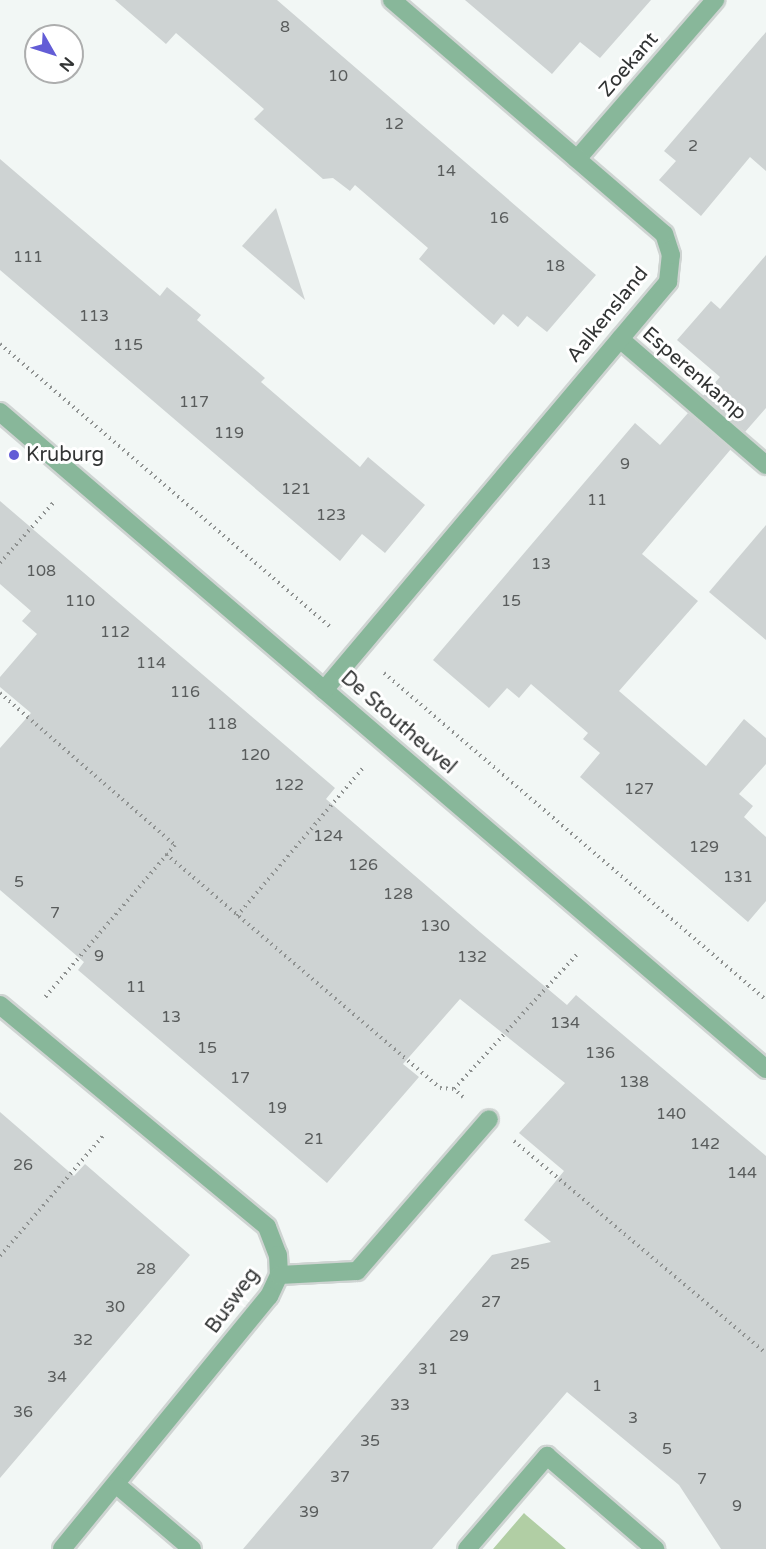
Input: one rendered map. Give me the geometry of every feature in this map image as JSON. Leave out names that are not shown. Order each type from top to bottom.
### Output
[{"type":"street","name":"Aalkensland","points":[[324,690],[668,282],[672,255],[664,234],[393,0]]},
{"type":"street","name":"Zoekant","points":[[577,159],[715,0]]},
{"type":"street","name":"Esperenkamp","points":[[620,339],[766,465]]},
{"type":"street","name":"De Stoutheuvel","points":[[0,412],[766,1069]]},
{"type":"street","name":"Busweg","points":[[0,1005],[267,1227],[275,1241],[279,1275],[269,1296],[118,1486],[62,1549]]},
{"type":"street","points":[[279,1275],[357,1271],[489,1119]]},
{"type":"street","points":[[467,1549],[547,1456],[655,1549]]},
{"type":"street","points":[[118,1486],[192,1549]]},
{"type":"path","points":[[0,563],[75,477]]},
{"type":"path","points":[[0,693],[175,845],[23,1023]]},
{"type":"path","points":[[237,915],[385,742]]},
{"type":"path","points":[[166,854],[440,1088],[454,1089],[766,1353]]},
{"type":"path","points":[[454,1089],[601,928]]},
{"type":"path","points":[[0,1257],[126,1109]]},
{"type":"green space","points":[[524,1513],[526,1515],[566,1549],[493,1549]]},
{"type":"building","points":[[115,0],[277,0],[596,275],[547,332],[527,316],[518,327],[503,314],[494,325],[419,259],[428,248],[355,185],[350,191],[333,178],[323,179],[254,119],[264,109],[190,45],[176,33],[166,44]]},
{"type":"building","points":[[465,0],[651,0],[600,58],[580,42],[552,74]]},
{"type":"building","points":[[766,32],[766,171],[750,157],[701,216],[659,180],[676,161],[664,151]]},
{"type":"building","points":[[0,159],[160,296],[167,287],[201,315],[197,320],[265,378],[261,382],[360,467],[368,457],[425,505],[385,553],[362,534],[340,561],[0,270]]},
{"type":"building","points":[[276,208],[305,300],[242,246]]},
{"type":"building","points":[[766,255],[766,408],[745,432],[703,396],[720,377],[677,340],[711,301],[720,309]]},
{"type":"building","points":[[688,413],[731,449],[642,554],[698,601],[619,691],[706,766],[744,719],[766,738],[766,764],[739,794],[753,806],[744,817],[766,837],[766,901],[748,922],[580,777],[600,753],[583,739],[588,733],[531,684],[519,698],[507,688],[489,708],[433,660],[635,423],[660,445]]},
{"type":"building","points":[[0,501],[335,788],[326,799],[480,932],[567,1005],[576,995],[766,1156],[766,1549],[721,1549],[679,1485],[567,1392],[432,1549],[243,1549],[492,1255],[551,1242],[524,1220],[564,1171],[519,1133],[565,1083],[460,999],[403,1064],[419,1077],[327,1183],[78,970],[84,962],[0,890],[0,748],[31,713],[0,687],[0,677],[37,634],[22,621],[31,611],[0,584]]},
{"type":"building","points":[[766,525],[766,640],[709,592]]},
{"type":"building","points":[[0,1112],[74,1176],[85,1164],[190,1255],[0,1478]]},
{"type":"place","name":"Kruburg","points":[[14,455]]}]
